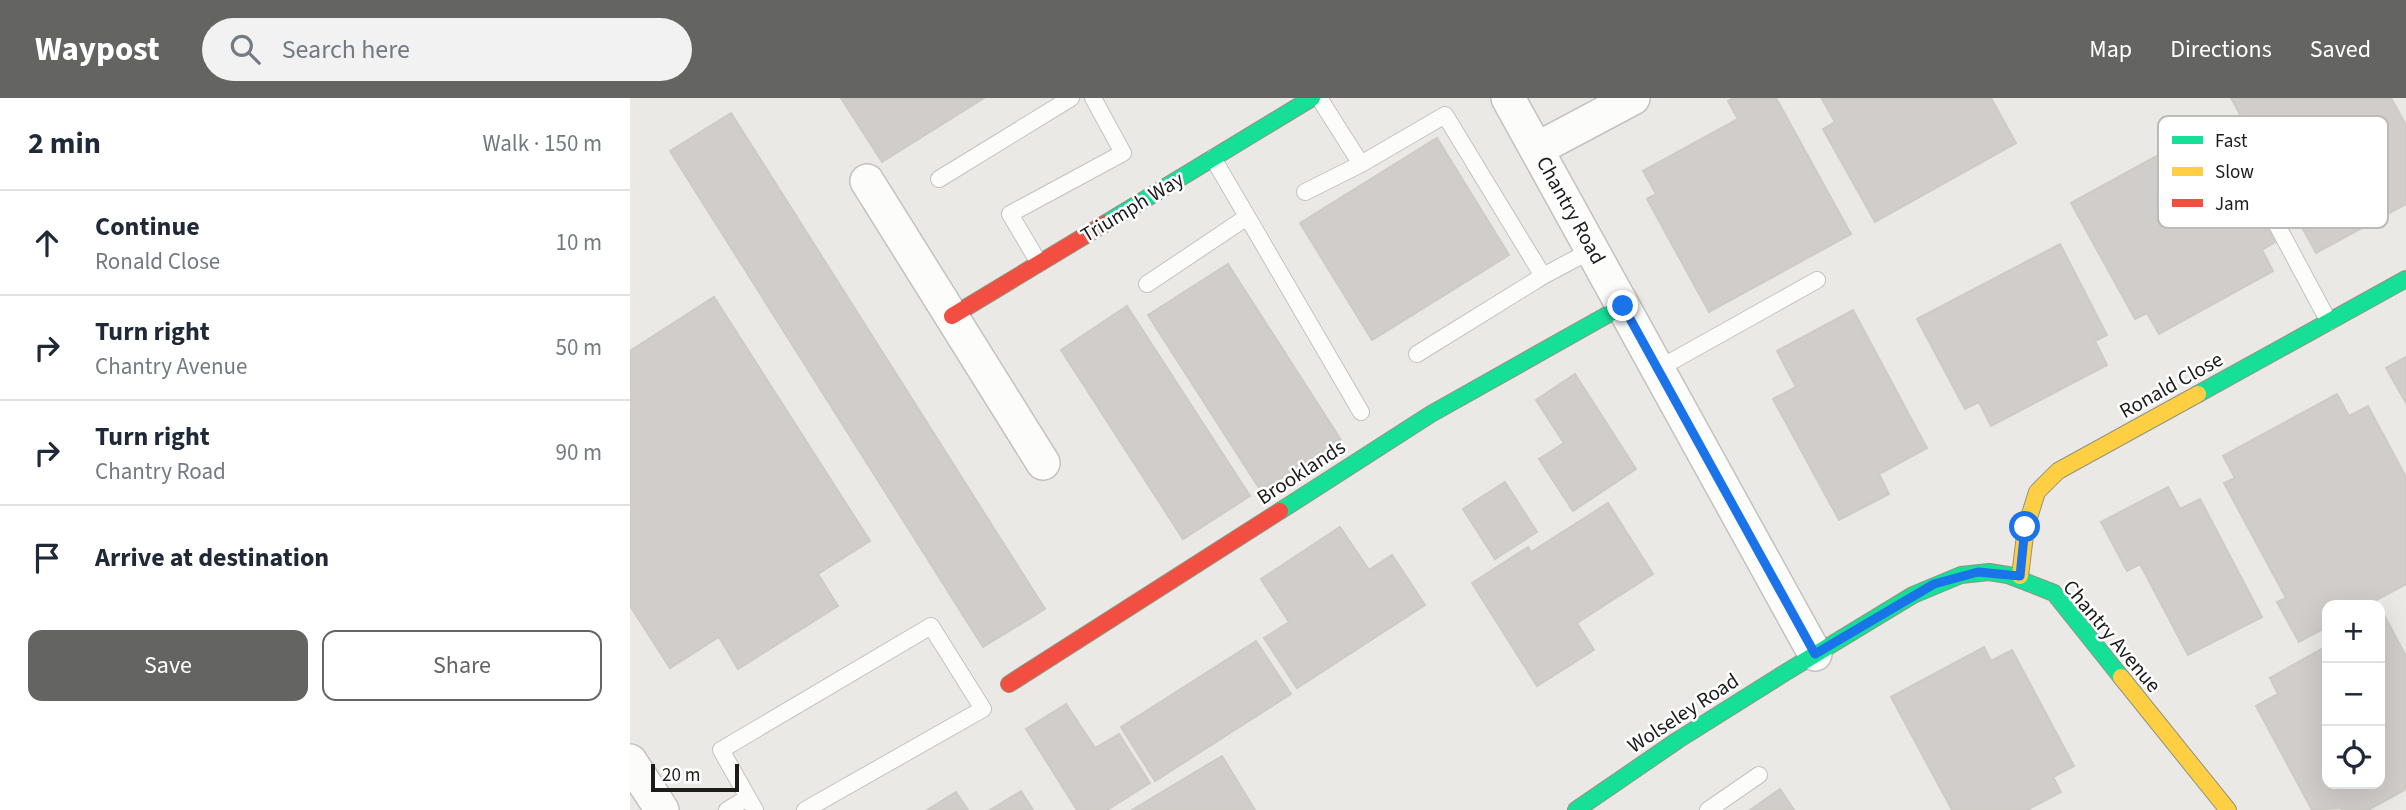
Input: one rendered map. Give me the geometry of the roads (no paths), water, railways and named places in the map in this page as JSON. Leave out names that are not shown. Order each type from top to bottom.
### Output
[{"type":"street","name":"Triumph Way","points":[[952,316],[1312,98]]},
{"type":"street","name":"Chantry Road","points":[[1508,98],[1815,654]]},
{"type":"street","points":[[1537,149],[1633,98]]},
{"type":"street","points":[[867,181],[1043,463]]},
{"type":"street","name":"Ronald Close","points":[[2020,576],[2025,527],[2037,492],[2059,471],[2406,279]]},
{"type":"street","name":"Brooklands","points":[[1009,684],[1431,414],[1623,306]]},
{"type":"street","name":"Chantry Avenue","points":[[1815,654],[1934,584],[1978,572],[2020,576],[2054,593],[2228,810]]},
{"type":"street","name":"Wolseley Road","points":[[1576,810],[1637,767],[1815,654]]},
{"type":"street","points":[[630,761],[662,810]]},
{"type":"lane","points":[[939,179],[1071,98]]},
{"type":"lane","points":[[1039,263],[1010,214],[1124,153],[1093,98]]},
{"type":"lane","points":[[1320,98],[1361,164]]},
{"type":"lane","points":[[1306,192],[1361,164],[1445,115],[1543,276]]},
{"type":"lane","points":[[1213,158],[1361,412]]},
{"type":"lane","points":[[1147,284],[1247,217]]},
{"type":"lane","points":[[2278,228],[2329,322]]},
{"type":"lane","points":[[1417,354],[1543,276],[1592,250]]},
{"type":"lane","points":[[1658,369],[1817,279]]},
{"type":"lane","points":[[727,810],[751,804],[721,750],[931,626],[983,709],[805,810]]},
{"type":"lane","points":[[1708,810],[1759,775]]}]
